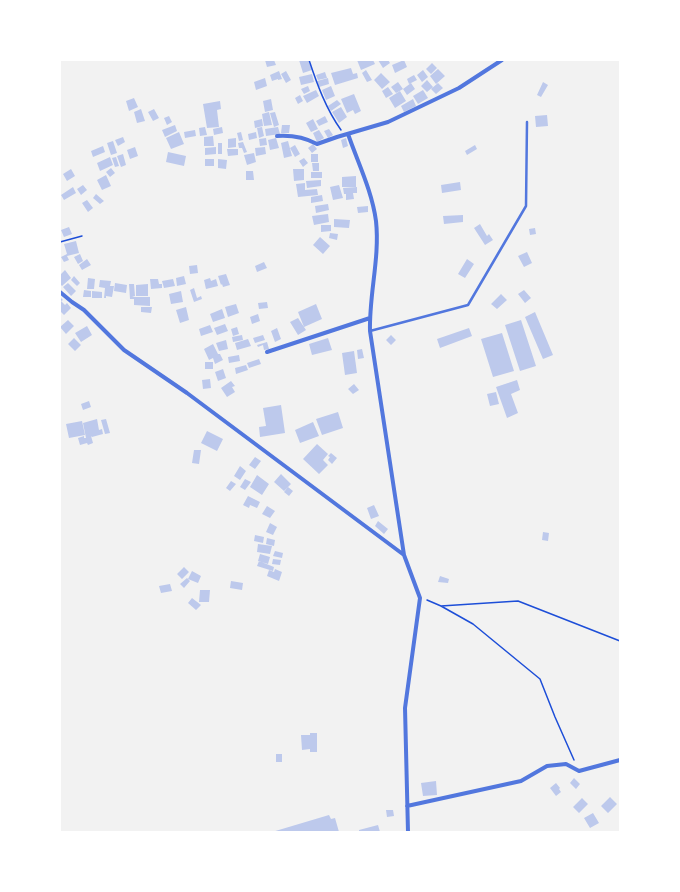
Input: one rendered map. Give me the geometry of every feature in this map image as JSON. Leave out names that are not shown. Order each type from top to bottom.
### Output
[{"type":"street","points":[[277,136],[296,136],[307,138],[318,144],[388,122],[459,88],[502,60]]},
{"type":"street","points":[[348,134],[372,199],[376,222],[376,250],[370,331],[404,555],[420,598],[405,708],[408,832]]},
{"type":"street","points":[[60,292],[84,310],[124,350],[187,393],[404,555]]},
{"type":"street","points":[[267,352],[370,318]]},
{"type":"street","points":[[407,806],[520,781],[547,766],[566,764],[579,771],[620,760]]},
{"type":"lane","points":[[370,331],[468,305],[526,206],[527,122]]},
{"type":"path","points":[[309,60],[318,88],[330,112],[341,129],[348,134]]},
{"type":"path","points":[[60,242],[82,236]]},
{"type":"path","points":[[420,598],[441,606],[473,624],[540,679],[554,717],[579,771]]},
{"type":"path","points":[[441,606],[518,601],[620,641]]},
{"type":"building","points":[[265,60],[274,60],[276,65],[267,67]]},
{"type":"building","points":[[299,60],[308,60],[312,70],[303,73]]},
{"type":"building","points":[[357,60],[373,60],[375,64],[361,70]]},
{"type":"building","points":[[378,60],[388,60],[390,63],[383,68]]},
{"type":"building","points":[[404,60],[407,67],[395,73],[392,65]]},
{"type":"building","points":[[432,63],[437,68],[431,74],[426,69]]},
{"type":"building","points":[[351,68],[353,74],[357,73],[358,78],[335,85],[331,73]]},
{"type":"building","points":[[438,69],[445,76],[436,84],[430,76]]},
{"type":"building","points":[[366,70],[372,80],[367,82],[362,73]]},
{"type":"building","points":[[423,70],[428,77],[422,82],[417,75]]},
{"type":"building","points":[[279,71],[282,79],[272,81],[270,75]]},
{"type":"building","points":[[286,71],[291,80],[286,83],[281,74]]},
{"type":"building","points":[[325,72],[327,78],[318,80],[316,75]]},
{"type":"building","points":[[381,73],[390,82],[382,89],[374,80]]},
{"type":"building","points":[[312,74],[314,82],[301,85],[299,77]]},
{"type":"building","points":[[414,75],[417,80],[409,84],[407,79]]},
{"type":"building","points":[[265,78],[267,86],[256,90],[254,82]]},
{"type":"building","points":[[328,78],[329,84],[319,87],[317,81]]},
{"type":"building","points":[[427,80],[433,87],[427,92],[421,86]]},
{"type":"building","points":[[398,82],[403,89],[396,93],[391,87]]},
{"type":"building","points":[[543,82],[548,85],[541,97],[537,95]]},
{"type":"building","points":[[411,83],[415,89],[407,95],[403,89]]},
{"type":"building","points":[[438,83],[443,88],[436,94],[431,89]]},
{"type":"building","points":[[308,86],[310,91],[304,94],[301,89]]},
{"type":"building","points":[[331,86],[335,96],[326,100],[322,90]]},
{"type":"building","points":[[388,87],[393,94],[386,98],[382,91]]},
{"type":"building","points":[[316,90],[319,96],[307,103],[303,96]]},
{"type":"building","points":[[423,90],[428,98],[418,104],[413,96]]},
{"type":"building","points":[[400,91],[406,101],[395,108],[389,98]]},
{"type":"building","points":[[354,94],[361,111],[355,114],[353,110],[347,113],[341,99]]},
{"type":"building","points":[[300,95],[303,101],[298,104],[295,98]]},
{"type":"building","points":[[134,98],[138,107],[129,111],[126,101]]},
{"type":"building","points":[[271,99],[273,110],[265,112],[263,101]]},
{"type":"building","points":[[413,99],[416,106],[404,112],[401,106]]},
{"type":"building","points":[[337,100],[341,104],[331,111],[328,106]]},
{"type":"building","points":[[220,101],[221,109],[217,110],[219,127],[207,128],[203,104]]},
{"type":"building","points":[[341,107],[347,117],[339,123],[332,112]]},
{"type":"building","points":[[141,109],[145,121],[137,123],[134,112]]},
{"type":"building","points":[[154,109],[159,118],[153,121],[148,112]]},
{"type":"building","points":[[269,112],[272,125],[264,126],[262,114]]},
{"type":"building","points":[[275,112],[279,125],[274,127],[270,113]]},
{"type":"building","points":[[547,115],[548,126],[536,127],[535,116]]},
{"type":"building","points":[[169,116],[172,122],[167,125],[164,118]]},
{"type":"building","points":[[325,116],[328,122],[319,126],[316,121]]},
{"type":"building","points":[[262,119],[263,126],[255,128],[254,121]]},
{"type":"building","points":[[313,119],[318,129],[311,132],[306,123]]},
{"type":"building","points":[[175,125],[177,131],[165,137],[162,130]]},
{"type":"building","points":[[282,125],[290,125],[289,133],[281,133]]},
{"type":"building","points":[[205,127],[207,135],[200,136],[199,128]]},
{"type":"building","points":[[222,127],[223,133],[214,135],[213,129]]},
{"type":"building","points":[[262,127],[264,136],[259,138],[257,128]]},
{"type":"building","points":[[278,127],[280,134],[266,136],[265,129]]},
{"type":"building","points":[[329,129],[333,135],[328,138],[324,131]]},
{"type":"building","points":[[195,130],[196,136],[185,138],[184,132]]},
{"type":"building","points":[[319,130],[324,138],[317,142],[313,133]]},
{"type":"building","points":[[179,132],[184,144],[171,149],[166,138]]},
{"type":"building","points":[[241,132],[243,140],[239,141],[237,133]]},
{"type":"building","points":[[256,132],[257,138],[249,140],[248,134]]},
{"type":"building","points":[[213,136],[214,146],[204,146],[204,137]]},
{"type":"building","points":[[123,137],[125,142],[118,146],[115,140]]},
{"type":"building","points":[[236,138],[236,147],[228,148],[228,139]]},
{"type":"building","points":[[266,138],[267,145],[260,146],[259,139]]},
{"type":"building","points":[[276,138],[279,148],[270,150],[268,140]]},
{"type":"building","points":[[346,138],[348,146],[343,148],[341,140]]},
{"type":"building","points":[[113,141],[117,153],[111,155],[107,143]]},
{"type":"building","points":[[288,141],[292,156],[284,158],[281,143]]},
{"type":"building","points":[[243,142],[247,152],[244,153],[242,148],[239,148],[238,143]]},
{"type":"building","points":[[218,143],[222,143],[222,154],[218,154]]},
{"type":"building","points":[[313,144],[317,149],[312,153],[308,148]]},
{"type":"building","points":[[295,145],[300,154],[295,157],[290,148]]},
{"type":"building","points":[[475,145],[477,149],[467,155],[465,151]]},
{"type":"building","points":[[103,146],[105,152],[93,157],[91,151]]},
{"type":"building","points":[[135,147],[138,156],[130,159],[127,150]]},
{"type":"building","points":[[216,147],[216,154],[205,155],[205,148]]},
{"type":"building","points":[[265,147],[266,154],[256,156],[255,148]]},
{"type":"building","points":[[227,149],[238,149],[238,155],[228,156]]},
{"type":"building","points":[[168,152],[186,156],[184,166],[166,162]]},
{"type":"building","points":[[254,153],[256,162],[247,165],[244,155]]},
{"type":"building","points":[[123,154],[126,165],[121,167],[117,156]]},
{"type":"building","points":[[311,154],[318,154],[318,162],[311,162]]},
{"type":"building","points":[[110,157],[113,165],[100,171],[97,163]]},
{"type":"building","points":[[116,157],[119,166],[115,167],[112,158]]},
{"type":"building","points":[[304,158],[308,163],[303,167],[299,161]]},
{"type":"building","points":[[205,159],[214,159],[214,166],[205,166]]},
{"type":"building","points":[[218,159],[227,160],[226,169],[218,168]]},
{"type":"building","points":[[312,163],[319,163],[319,171],[313,171]]},
{"type":"building","points":[[111,168],[115,173],[110,177],[106,172]]},
{"type":"building","points":[[71,169],[75,176],[67,181],[63,174]]},
{"type":"building","points":[[293,169],[304,169],[304,180],[294,181]]},
{"type":"building","points":[[246,171],[253,171],[254,180],[246,180]]},
{"type":"building","points":[[311,172],[322,172],[322,178],[311,178]]},
{"type":"building","points":[[106,175],[111,186],[102,190],[97,180]]},
{"type":"building","points":[[356,176],[356,187],[342,187],[342,177]]},
{"type":"building","points":[[321,180],[321,186],[307,188],[306,181]]},
{"type":"building","points":[[460,182],[461,190],[442,193],[441,185]]},
{"type":"building","points":[[305,183],[305,190],[317,189],[318,195],[298,197],[296,184]]},
{"type":"building","points":[[83,185],[87,190],[81,195],[77,189]]},
{"type":"building","points":[[339,185],[343,198],[333,200],[330,187]]},
{"type":"building","points":[[73,187],[76,193],[64,200],[61,195]]},
{"type":"building","points":[[357,187],[357,193],[353,193],[354,199],[346,200],[346,194],[344,194],[343,188]]},
{"type":"building","points":[[96,194],[104,201],[100,204],[93,198]]},
{"type":"building","points":[[322,195],[323,201],[311,203],[311,197]]},
{"type":"building","points":[[87,200],[93,208],[88,212],[82,203]]},
{"type":"building","points":[[328,204],[329,210],[316,213],[315,206]]},
{"type":"building","points":[[368,206],[368,212],[358,213],[357,207]]},
{"type":"building","points":[[328,214],[329,222],[314,225],[312,216]]},
{"type":"building","points":[[463,215],[463,222],[444,224],[443,216]]},
{"type":"building","points":[[334,219],[350,220],[349,228],[334,227]]},
{"type":"building","points":[[480,224],[487,236],[489,234],[493,240],[485,245],[474,228]]},
{"type":"building","points":[[321,225],[331,225],[331,231],[321,232]]},
{"type":"building","points":[[69,227],[72,234],[64,237],[61,230]]},
{"type":"building","points":[[535,228],[536,234],[530,235],[529,229]]},
{"type":"building","points":[[330,233],[338,234],[337,240],[329,238]]},
{"type":"building","points":[[320,237],[330,246],[323,254],[313,245]]},
{"type":"building","points":[[76,241],[79,253],[67,256],[69,260],[64,262],[61,257],[67,254],[64,244]]},
{"type":"building","points":[[527,252],[532,263],[524,267],[518,256]]},
{"type":"building","points":[[80,254],[83,261],[78,264],[74,257]]},
{"type":"building","points":[[87,259],[91,265],[82,270],[79,265]]},
{"type":"building","points":[[467,259],[474,264],[465,278],[458,274]]},
{"type":"building","points":[[264,262],[267,268],[257,272],[255,266]]},
{"type":"building","points":[[197,265],[198,273],[190,274],[189,266]]},
{"type":"building","points":[[65,270],[71,278],[62,286],[60,284],[60,275]]},
{"type":"building","points":[[226,274],[230,285],[223,287],[218,276]]},
{"type":"building","points":[[74,276],[80,283],[77,286],[71,280]]},
{"type":"building","points":[[184,276],[186,284],[177,286],[176,278]]},
{"type":"building","points":[[88,278],[95,279],[94,289],[87,289]]},
{"type":"building","points":[[210,278],[211,281],[216,279],[218,286],[206,289],[204,280]]},
{"type":"building","points":[[150,279],[158,279],[159,284],[162,284],[162,288],[151,289]]},
{"type":"building","points":[[173,279],[175,286],[164,288],[162,281]]},
{"type":"building","points":[[100,280],[111,281],[110,286],[114,286],[112,297],[106,296],[106,298],[104,298],[105,288],[99,287]]},
{"type":"building","points":[[68,283],[76,291],[71,296],[63,287]]},
{"type":"building","points":[[115,283],[127,285],[126,293],[114,291]]},
{"type":"building","points":[[129,284],[134,284],[135,296],[132,297],[150,297],[150,306],[134,305],[134,299],[130,299]]},
{"type":"building","points":[[148,284],[148,296],[136,296],[136,285]]},
{"type":"building","points":[[194,288],[197,298],[201,296],[202,299],[194,302],[190,290]]},
{"type":"building","points":[[84,290],[91,291],[91,297],[83,297]]},
{"type":"building","points":[[524,290],[531,298],[525,303],[518,294]]},
{"type":"building","points":[[92,291],[102,292],[102,298],[92,298]]},
{"type":"building","points":[[181,291],[183,302],[171,304],[169,294]]},
{"type":"building","points":[[501,294],[507,300],[497,309],[491,304]]},
{"type":"building","points":[[60,297],[63,300],[61,301],[65,305],[67,303],[71,308],[64,315],[60,311]]},
{"type":"building","points":[[267,302],[268,308],[259,309],[258,303]]},
{"type":"building","points":[[236,304],[239,313],[228,317],[225,307]]},
{"type":"building","points":[[316,304],[322,319],[304,327],[298,312]]},
{"type":"building","points":[[141,307],[152,307],[151,313],[141,312]]},
{"type":"building","points":[[186,307],[189,320],[180,323],[176,310]]},
{"type":"building","points":[[222,309],[225,318],[213,322],[210,314]]},
{"type":"building","points":[[535,312],[553,355],[543,359],[525,317]]},
{"type":"building","points":[[258,314],[260,321],[252,324],[250,317]]},
{"type":"building","points":[[298,318],[306,330],[298,335],[290,322]]},
{"type":"building","points":[[68,320],[74,326],[66,334],[60,327]]},
{"type":"building","points":[[521,320],[536,366],[520,371],[505,325]]},
{"type":"building","points":[[225,324],[228,331],[217,335],[214,328]]},
{"type":"building","points":[[210,325],[213,332],[201,336],[199,329]]},
{"type":"building","points":[[87,326],[92,335],[81,342],[75,333]]},
{"type":"building","points":[[237,327],[239,334],[233,336],[231,329]]},
{"type":"building","points":[[277,328],[281,339],[275,342],[271,331]]},
{"type":"building","points":[[469,328],[472,336],[440,348],[437,339]]},
{"type":"building","points":[[502,333],[514,371],[493,377],[481,339]]},
{"type":"building","points":[[242,335],[243,340],[233,342],[232,337]]},
{"type":"building","points":[[263,335],[265,340],[255,343],[253,338]]},
{"type":"building","points":[[391,335],[396,340],[391,345],[386,340]]},
{"type":"building","points":[[74,338],[81,345],[75,351],[68,344]]},
{"type":"building","points":[[328,338],[332,350],[312,355],[309,344]]},
{"type":"building","points":[[248,339],[251,346],[237,350],[235,343]]},
{"type":"building","points":[[226,340],[228,349],[219,351],[216,343]]},
{"type":"building","points":[[267,342],[269,349],[264,350],[263,345],[258,347],[257,345]]},
{"type":"building","points":[[213,344],[223,360],[215,364],[213,358],[209,360],[204,349]]},
{"type":"building","points":[[362,349],[364,358],[358,359],[357,350]]},
{"type":"building","points":[[354,351],[357,373],[345,375],[342,353]]},
{"type":"building","points":[[239,355],[240,361],[229,363],[228,357]]},
{"type":"building","points":[[259,359],[261,364],[249,368],[247,363]]},
{"type":"building","points":[[205,362],[213,362],[213,369],[205,369]]},
{"type":"building","points":[[246,365],[248,370],[236,374],[235,368]]},
{"type":"building","points":[[223,369],[226,378],[218,381],[215,372]]},
{"type":"building","points":[[210,379],[211,388],[203,389],[202,380]]},
{"type":"building","points":[[517,380],[520,390],[511,394],[518,413],[507,418],[496,387]]},
{"type":"building","points":[[231,381],[235,386],[232,387],[235,392],[227,397],[221,388]]},
{"type":"building","points":[[354,384],[359,390],[353,394],[348,389]]},
{"type":"building","points":[[496,392],[499,404],[490,406],[487,394]]},
{"type":"building","points":[[89,401],[91,407],[83,410],[81,404]]},
{"type":"building","points":[[281,405],[285,433],[260,437],[259,427],[266,426],[263,408]]},
{"type":"building","points":[[338,412],[343,428],[322,435],[316,419]]},
{"type":"building","points":[[97,419],[99,430],[102,429],[103,434],[91,436],[93,443],[88,445],[87,443],[80,445],[78,438],[84,436],[84,438],[86,438],[83,423]]},
{"type":"building","points":[[106,419],[110,433],[105,434],[101,420]]},
{"type":"building","points":[[82,421],[85,435],[69,438],[66,424]]},
{"type":"building","points":[[313,422],[319,436],[300,443],[295,430]]},
{"type":"building","points":[[207,431],[223,439],[217,451],[201,443]]},
{"type":"building","points":[[317,444],[328,454],[323,460],[328,465],[319,474],[303,459]]},
{"type":"building","points":[[194,450],[201,450],[199,464],[192,463]]},
{"type":"building","points":[[331,453],[337,458],[332,464],[328,460],[330,457],[328,456]]},
{"type":"building","points":[[255,457],[261,461],[255,469],[249,465]]},
{"type":"building","points":[[240,466],[246,471],[240,480],[234,476]]},
{"type":"building","points":[[281,474],[291,484],[284,491],[274,482]]},
{"type":"building","points":[[257,475],[269,484],[262,495],[250,487]]},
{"type":"building","points":[[245,479],[251,482],[245,490],[240,487]]},
{"type":"building","points":[[231,481],[236,484],[230,491],[226,488]]},
{"type":"building","points":[[288,487],[293,491],[289,496],[284,492]]},
{"type":"building","points":[[248,496],[260,502],[257,508],[250,505],[249,508],[243,505]]},
{"type":"building","points":[[374,505],[379,516],[371,519],[367,508]]},
{"type":"building","points":[[267,506],[275,511],[270,518],[262,514]]},
{"type":"building","points":[[378,521],[388,529],[384,534],[375,526]]},
{"type":"building","points":[[270,523],[277,527],[273,535],[266,532]]},
{"type":"building","points":[[543,532],[549,533],[548,541],[542,540]]},
{"type":"building","points":[[255,535],[264,537],[263,543],[254,541]]},
{"type":"building","points":[[267,538],[275,540],[274,546],[266,544]]},
{"type":"building","points":[[258,544],[272,546],[270,554],[257,552]]},
{"type":"building","points":[[275,551],[283,553],[282,558],[273,556]]},
{"type":"building","points":[[260,554],[270,557],[268,564],[258,561]]},
{"type":"building","points":[[273,559],[281,560],[280,565],[272,564]]},
{"type":"building","points":[[259,561],[274,567],[273,571],[257,566]]},
{"type":"building","points":[[184,567],[189,572],[182,579],[177,574]]},
{"type":"building","points":[[275,569],[282,572],[279,581],[267,576],[269,570],[274,572]]},
{"type":"building","points":[[192,571],[201,576],[198,583],[188,579]]},
{"type":"building","points":[[440,576],[449,579],[448,583],[438,582]]},
{"type":"building","points":[[187,578],[190,581],[184,588],[180,584]]},
{"type":"building","points":[[231,581],[243,583],[242,590],[230,588]]},
{"type":"building","points":[[170,584],[172,591],[161,593],[159,586]]},
{"type":"building","points":[[200,590],[210,590],[209,602],[199,602]]},
{"type":"building","points":[[192,598],[201,605],[196,610],[188,603]]},
{"type":"building","points":[[310,733],[317,733],[317,752],[310,752],[310,749],[302,750],[301,735],[310,735]]},
{"type":"building","points":[[276,754],[282,754],[282,762],[276,762]]},
{"type":"building","points":[[574,778],[580,784],[576,789],[570,783]]},
{"type":"building","points":[[436,781],[437,795],[423,796],[421,783]]},
{"type":"building","points":[[556,783],[561,792],[556,796],[550,788]]},
{"type":"building","points":[[610,797],[617,804],[608,813],[601,806]]},
{"type":"building","points":[[582,798],[588,804],[579,813],[573,807]]},
{"type":"building","points":[[386,810],[393,810],[394,816],[387,817]]},
{"type":"building","points":[[593,813],[599,823],[590,828],[584,818]]},
{"type":"building","points":[[329,815],[331,819],[335,818],[339,832],[272,832]]},
{"type":"building","points":[[378,825],[380,832],[359,832],[359,830]]}]
